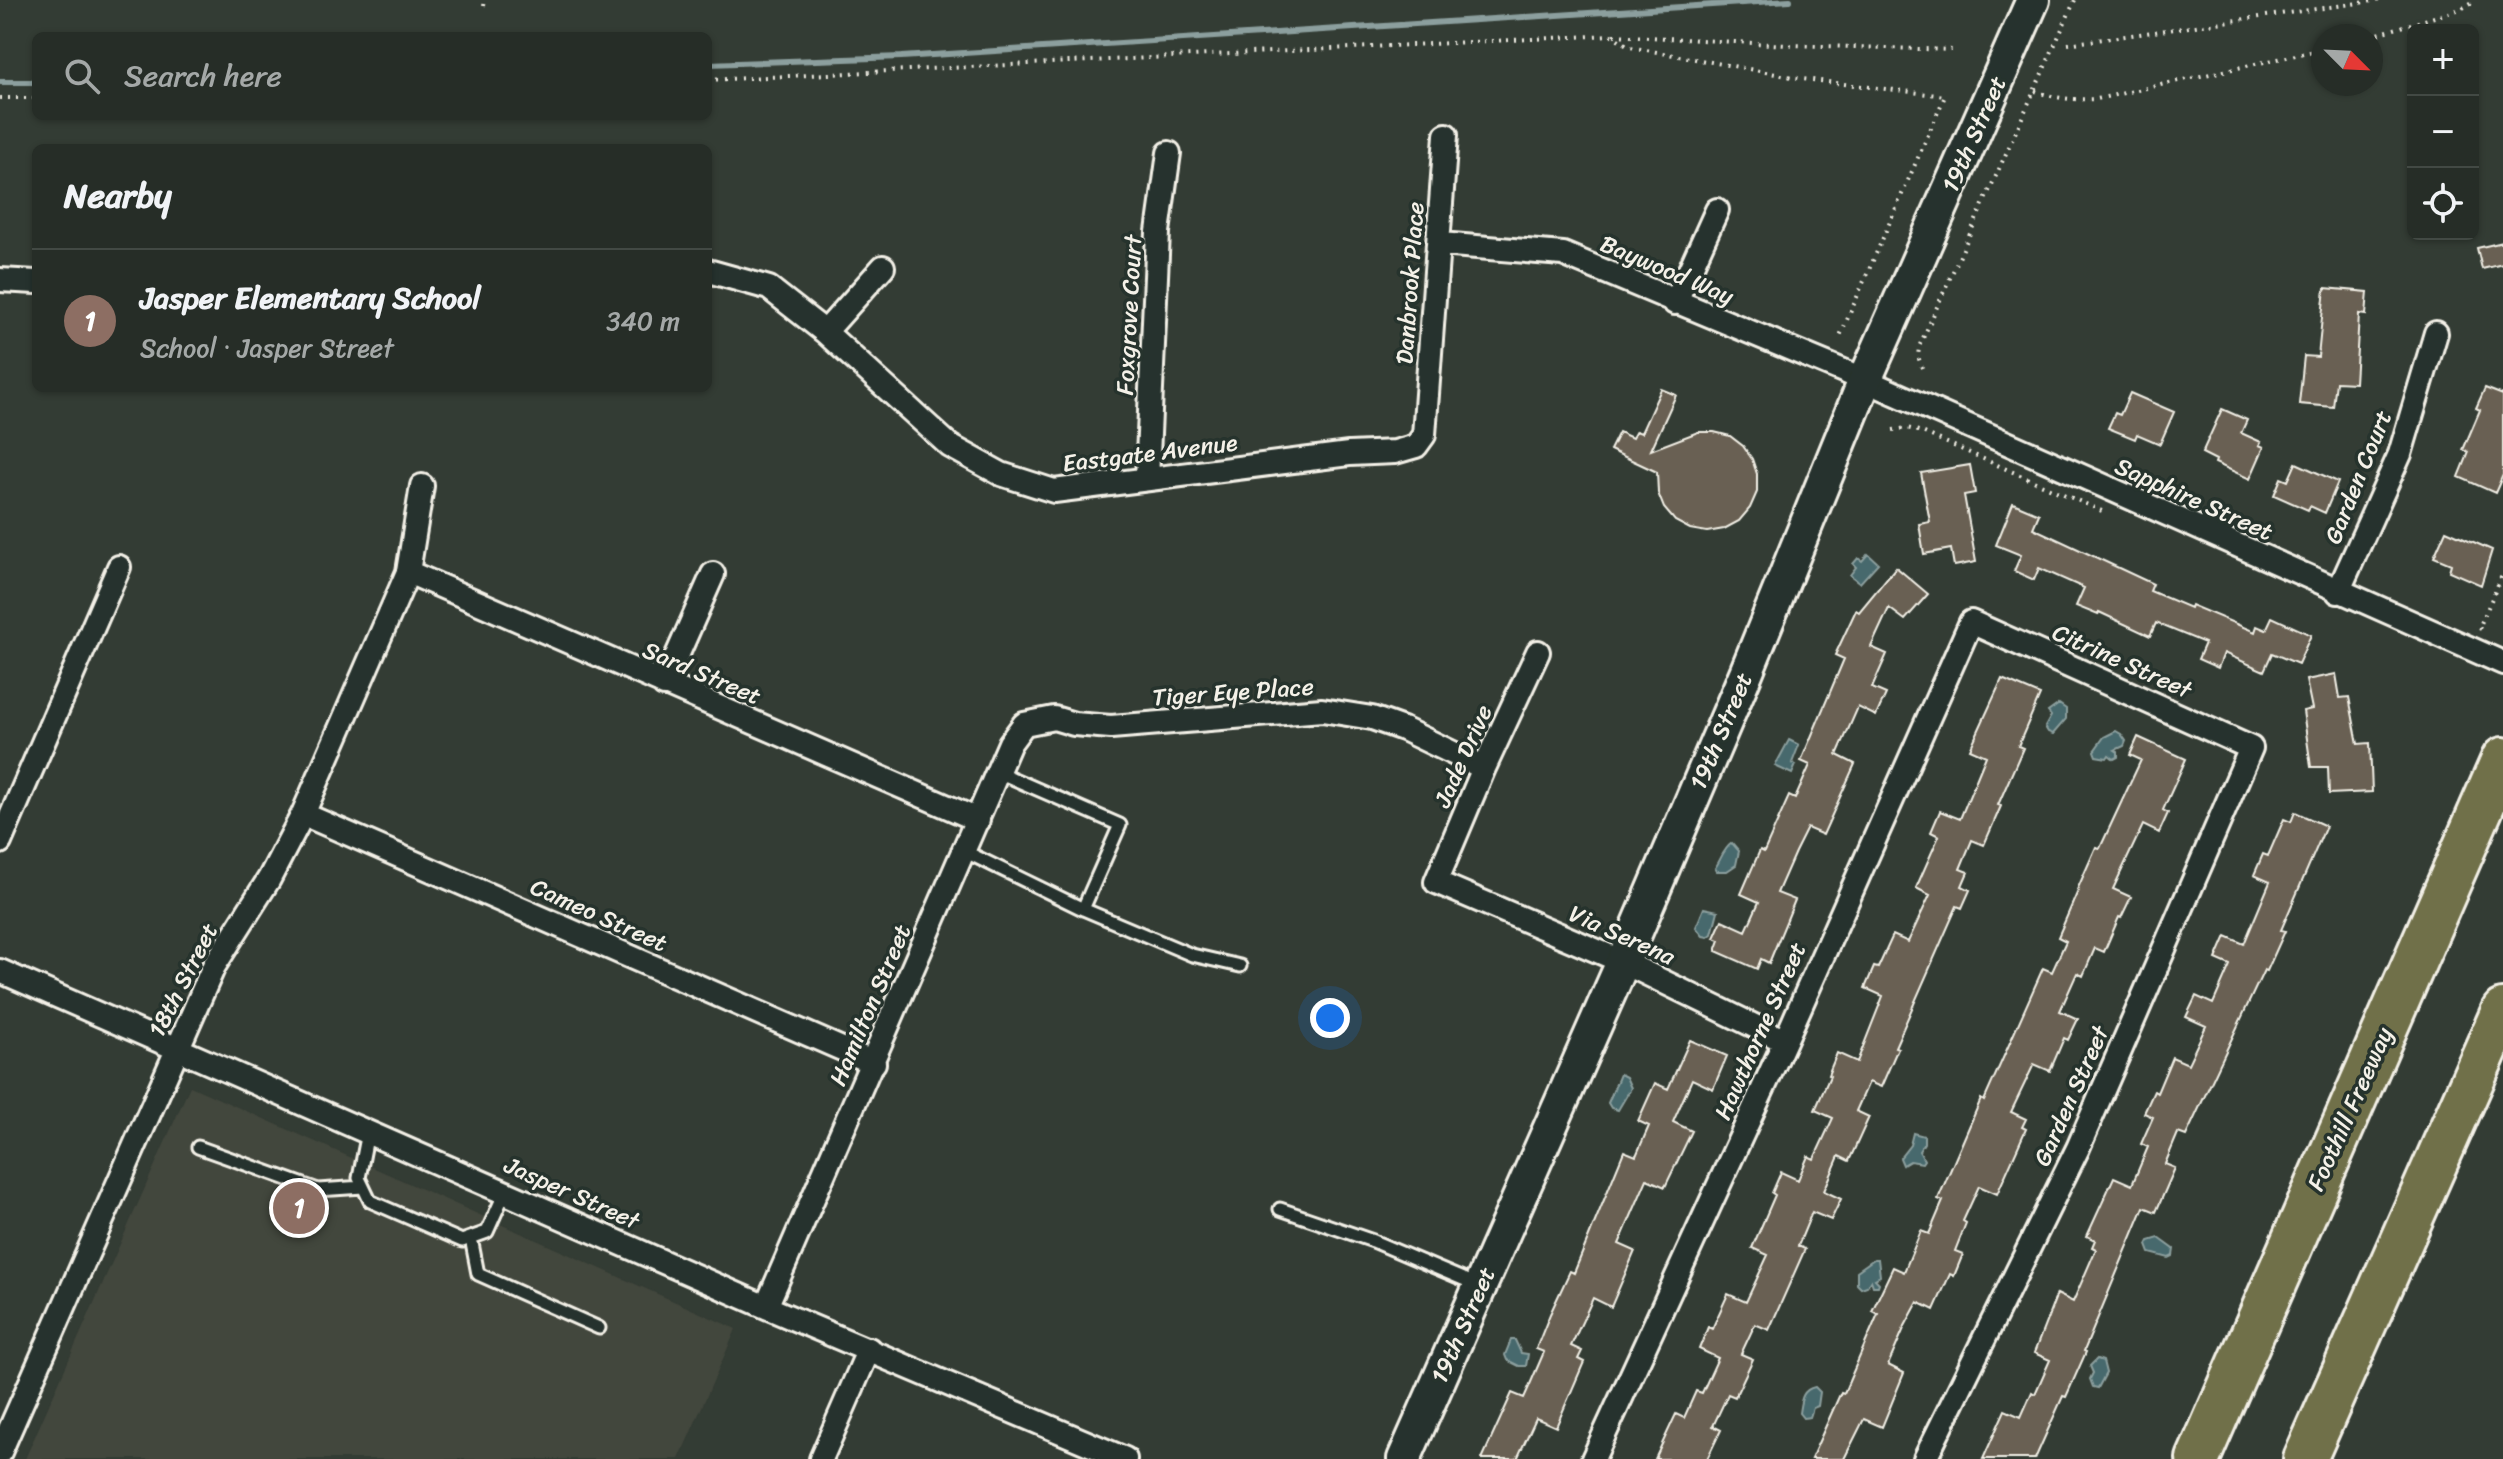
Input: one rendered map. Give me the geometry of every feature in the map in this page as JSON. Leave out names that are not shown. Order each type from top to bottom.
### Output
[{"type":"highway","name":"Foothill Freeway","points":[[2198,1459],[2503,759]]},
{"type":"highway","points":[[2305,1459],[2503,1011]]},
{"type":"main road","name":"19th Street","points":[[1404,1459],[1623,962],[1740,687],[1865,380],[2027,12]]},
{"type":"street","name":"Danbrook Place","points":[[1424,435],[1446,135]]},
{"type":"street","name":"Foxgrove Court","points":[[1147,479],[1158,232],[1169,153]]},
{"type":"street","points":[[1675,303],[1717,210]]},
{"type":"street","name":"Baywood Way","points":[[1440,244],[1563,254],[1865,380]]},
{"type":"street","points":[[825,332],[883,267]]},
{"type":"street","name":"Eastgate Avenue","points":[[712,272],[769,288],[825,332],[950,446],[1001,474],[1054,491],[1349,454],[1395,452],[1416,446],[1424,435]]},
{"type":"street","points":[[0,280],[32,282]]},
{"type":"street","name":"Garden Court","points":[[2338,592],[2400,454],[2436,333]]},
{"type":"street","name":"Sapphire Street","points":[[1865,380],[2495,660]]},
{"type":"street","name":"18th Street","points":[[0,1452],[214,966],[269,879],[303,814],[408,572],[422,486]]},
{"type":"street","points":[[0,842],[119,567]]},
{"type":"street","name":"Sard Street","points":[[408,572],[978,820]]},
{"type":"street","points":[[664,685],[713,574]]},
{"type":"street","name":"Citrine Street","points":[[1971,622],[2251,748]]},
{"type":"street","name":"Hawthorne Street","points":[[1593,1459],[1785,1041],[1971,622]]},
{"type":"street","name":"Jade Drive","points":[[1436,882],[1538,652]]},
{"type":"street","name":"Tiger Eye Place","points":[[1024,724],[1054,718],[1074,724],[1111,727],[1322,710],[1372,718],[1403,729],[1484,768]]},
{"type":"street","name":"Hamilton Street","points":[[766,1307],[998,772],[1016,733],[1024,724]]},
{"type":"street","name":"Garden Street","points":[[1925,1459],[2078,1148],[2251,748]]},
{"type":"street","name":"Cameo Street","points":[[303,814],[874,1063]]},
{"type":"street","name":"Via Serena","points":[[1436,882],[1623,962],[1785,1041]]},
{"type":"street","name":"Jasper Street","points":[[0,971],[766,1307],[1125,1459]]},
{"type":"street","points":[[821,1459],[869,1349]]},
{"type":"lane","points":[[998,772],[1120,825],[1083,909]]},
{"type":"lane","points":[[964,851],[1083,909],[1192,955],[1240,966]]},
{"type":"lane","points":[[368,1132],[359,1178],[370,1201],[462,1241],[487,1232],[505,1192]]},
{"type":"lane","points":[[198,1147],[318,1190],[363,1187]]},
{"type":"lane","points":[[1280,1209],[1373,1241],[1480,1286]]},
{"type":"lane","points":[[471,1238],[478,1274],[599,1328]]},
{"type":"path","points":[[1922,368],[1919,347],[2075,0]]},
{"type":"path","points":[[2068,44],[2380,0]]},
{"type":"path","points":[[2383,32],[2461,9],[2476,0]]},
{"type":"path","points":[[1612,35],[1630,47],[1803,79],[1945,96],[1840,336]]},
{"type":"path","points":[[712,80],[1612,35],[1955,50]]},
{"type":"path","points":[[2035,91],[2053,98],[2097,99],[2311,52]]},
{"type":"path","points":[[0,98],[32,98]]},
{"type":"path","points":[[2489,632],[2479,628],[2503,573]]},
{"type":"shaded area","points":[[190,1086],[736,1329],[679,1459],[25,1459]]},
{"type":"water","points":[[1868,554],[1878,563],[1860,583],[1850,575],[1856,567],[1853,564],[1858,558],[1862,561]]},
{"type":"water","points":[[2059,704],[2066,709],[2066,719],[2053,734],[2045,727],[2051,716],[2048,712]]},
{"type":"water","points":[[2116,731],[2126,741],[2124,746],[2115,750],[2118,757],[2096,756],[2094,751],[2104,737]]},
{"type":"water","points":[[1789,740],[1799,745],[1792,763],[1796,765],[1792,774],[1775,766]]},
{"type":"water","points":[[1732,843],[1739,851],[1736,865],[1727,871],[1717,871],[1715,868],[1724,851]]},
{"type":"water","points":[[1704,908],[1718,911],[1712,934],[1708,937],[1703,936],[1696,927]]},
{"type":"water","points":[[1620,1074],[1626,1077],[1631,1088],[1618,1110],[1608,1103]]},
{"type":"water","points":[[1913,1133],[1924,1136],[1919,1151],[1924,1160],[1922,1163],[1910,1161],[1903,1165],[1900,1158],[1910,1145]]},
{"type":"water","points":[[2159,1238],[2174,1249],[2173,1256],[2169,1258],[2150,1253],[2149,1241]]},
{"type":"water","points":[[1878,1259],[1880,1276],[1875,1279],[1878,1286],[1873,1286],[1871,1280],[1861,1288],[1857,1284],[1857,1271]]},
{"type":"water","points":[[1511,1340],[1515,1340],[1521,1353],[1528,1354],[1526,1366],[1507,1360],[1505,1355]]},
{"type":"water","points":[[2097,1359],[2103,1361],[2106,1373],[2098,1388],[2093,1387],[2090,1379],[2093,1373],[2090,1366]]},
{"type":"water","points":[[1815,1387],[1820,1392],[1818,1406],[1813,1408],[1810,1417],[1803,1418],[1799,1413],[1802,1397]]},
{"type":"building","points":[[2503,242],[2503,264],[2482,269],[2477,248]]},
{"type":"building","points":[[2325,288],[2368,292],[2366,315],[2359,314],[2355,383],[2336,382],[2333,407],[2299,404],[2304,356],[2318,357]]},
{"type":"building","points":[[2485,388],[2503,395],[2503,475],[2495,493],[2459,477],[2469,452],[2463,450],[2480,410],[2476,408]]},
{"type":"building","points":[[1661,389],[1676,395],[1651,450],[1698,432],[1714,432],[1730,436],[1743,446],[1752,459],[1757,474],[1757,492],[1750,508],[1739,521],[1724,529],[1707,532],[1690,529],[1675,521],[1664,508],[1658,493],[1657,472],[1610,450],[1619,432],[1632,438],[1636,431],[1641,433]]},
{"type":"building","points":[[2130,393],[2174,412],[2160,444],[2137,434],[2135,439],[2108,428],[2115,413],[2120,415]]},
{"type":"building","points":[[2222,409],[2247,420],[2241,433],[2261,442],[2259,445],[2264,447],[2250,479],[2215,463],[2216,460],[2202,453]]},
{"type":"building","points":[[2296,463],[2338,482],[2325,513],[2310,506],[2308,510],[2274,495],[2281,478],[2288,481]]},
{"type":"building","points":[[1970,465],[1975,493],[1964,495],[1976,562],[1954,566],[1951,549],[1924,554],[1919,524],[1930,522],[1921,473]]},
{"type":"building","points":[[2013,503],[2039,514],[2033,528],[2153,584],[2150,591],[2255,632],[2257,626],[2266,630],[2272,617],[2311,635],[2298,664],[2272,653],[2264,671],[2224,653],[2218,668],[2198,659],[2205,643],[2156,623],[2150,636],[2099,612],[2098,615],[2076,606],[2084,588],[2039,568],[2034,580],[2014,571],[2021,555],[1996,545]]},
{"type":"building","points":[[2446,530],[2492,550],[2481,585],[2449,571],[2451,564],[2434,557]]},
{"type":"building","points":[[1896,567],[1928,594],[1905,620],[1889,608],[1871,647],[1887,654],[1872,688],[1886,694],[1876,716],[1858,707],[1837,755],[1855,764],[1823,835],[1807,828],[1795,852],[1777,893],[1795,900],[1769,963],[1761,959],[1757,969],[1716,951],[1720,940],[1714,938],[1722,920],[1746,931],[1759,902],[1741,894],[1760,850],[1764,852],[1789,796],[1795,799],[1810,765],[1801,761],[1844,659],[1835,655],[1856,610],[1859,612]]},
{"type":"building","points":[[2336,674],[2340,698],[2349,697],[2358,744],[2370,743],[2372,792],[2329,794],[2328,767],[2311,767],[2303,711],[2312,709],[2306,680]]},
{"type":"building","points":[[2002,679],[2040,695],[2018,746],[2023,748],[1984,845],[1972,840],[1960,869],[1968,872],[1962,886],[1970,890],[1962,908],[1957,906],[1895,1047],[1898,1048],[1881,1087],[1869,1082],[1856,1111],[1869,1117],[1849,1161],[1839,1156],[1824,1191],[1841,1199],[1831,1220],[1812,1212],[1798,1246],[1805,1249],[1769,1330],[1755,1324],[1741,1354],[1753,1359],[1735,1397],[1728,1394],[1713,1426],[1721,1430],[1707,1459],[1655,1459],[1676,1414],[1684,1418],[1696,1391],[1702,1393],[1718,1358],[1699,1349],[1708,1327],[1712,1329],[1728,1294],[1746,1302],[1768,1255],[1752,1248],[1775,1195],[1772,1193],[1781,1172],[1798,1180],[1808,1156],[1814,1159],[1833,1118],[1815,1110],[1828,1075],[1837,1053],[1857,1062],[1883,996],[1865,988],[1893,935],[1908,942],[1930,895],[1916,888],[1939,836],[1931,832],[1940,811],[1960,819],[1986,756],[1970,749]]},
{"type":"building","points":[[2138,737],[2186,759],[2163,810],[2168,813],[2159,833],[2143,825],[2113,889],[2131,897],[2104,952],[2095,948],[2083,976],[2077,973],[2060,1011],[2078,1019],[2068,1040],[2064,1038],[2050,1071],[2034,1064],[2011,1112],[2026,1119],[2022,1127],[2026,1129],[1997,1194],[1979,1186],[1963,1221],[1966,1223],[1955,1251],[1963,1254],[1954,1276],[1950,1274],[1934,1310],[1918,1302],[1905,1326],[1888,1365],[1904,1373],[1882,1427],[1864,1419],[1844,1459],[1811,1459],[1878,1314],[1872,1311],[1893,1267],[1904,1272],[1921,1231],[1929,1234],[1943,1201],[1938,1199],[1981,1099],[1984,1101],[2043,968],[2052,972],[2066,941],[2058,937],[2077,890],[2141,760],[2130,755]]},
{"type":"building","points":[[2295,812],[2326,826],[2281,930],[2285,931],[2267,971],[2264,970],[2186,1136],[2178,1133],[2165,1164],[2175,1168],[2156,1212],[2144,1207],[2086,1352],[2035,1459],[1983,1459],[2005,1410],[2021,1417],[2032,1392],[2035,1394],[2050,1360],[2034,1353],[2057,1294],[2073,1302],[2096,1249],[2092,1247],[2095,1240],[2087,1236],[2114,1177],[2132,1185],[2148,1147],[2141,1144],[2153,1117],[2144,1113],[2154,1091],[2157,1093],[2172,1057],[2188,1064],[2206,1026],[2186,1017],[2196,996],[2213,1004],[2230,965],[2216,959],[2226,936],[2244,944],[2270,882],[2254,875],[2263,854],[2268,856],[2284,819],[2291,822]]},
{"type":"building","points":[[1690,1040],[1727,1056],[1713,1089],[1692,1079],[1673,1122],[1692,1131],[1665,1187],[1647,1179],[1619,1244],[1635,1251],[1611,1307],[1593,1298],[1571,1346],[1582,1351],[1578,1359],[1584,1362],[1556,1427],[1536,1418],[1517,1459],[1482,1459],[1512,1393],[1524,1398],[1544,1352],[1536,1349],[1550,1314],[1570,1271],[1574,1273],[1624,1151],[1636,1156],[1649,1126],[1638,1121],[1655,1083],[1668,1089]]},
{"type":"waterway","points":[[712,64],[901,57],[1790,0]]},
{"type":"waterway","points":[[0,82],[32,82]]},
{"type":"place","name":"Jasper Elementary School","points":[[299,1208]]}]
